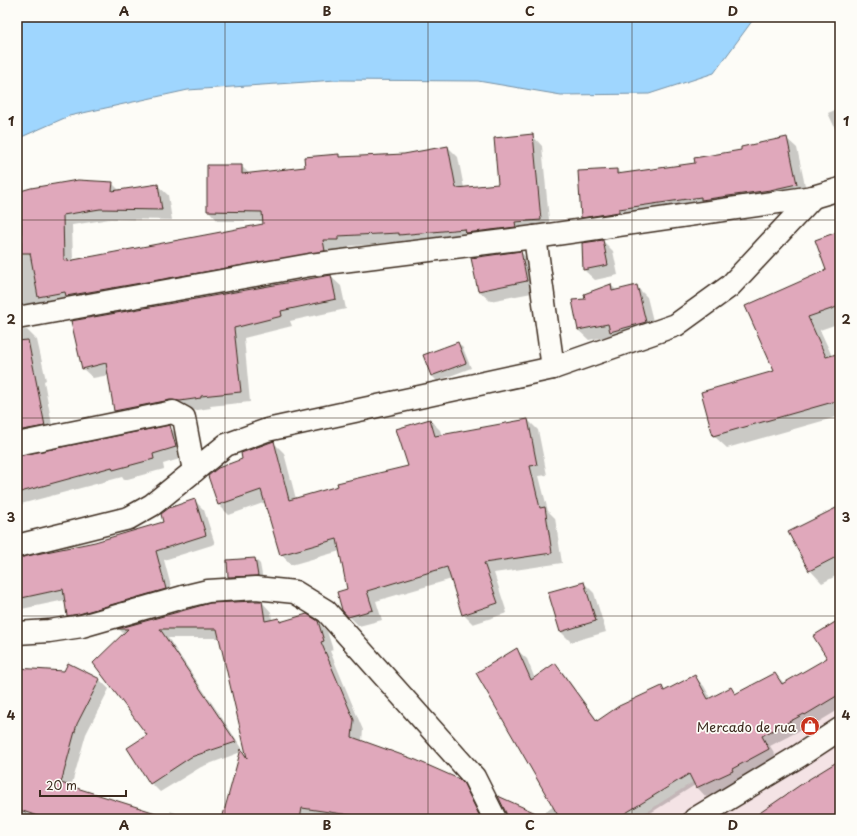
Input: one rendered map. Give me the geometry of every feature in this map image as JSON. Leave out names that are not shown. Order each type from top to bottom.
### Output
[{"type":"street","points":[[17,318],[310,265],[536,237],[813,197],[840,189]]},
{"type":"street","points":[[17,546],[129,518],[152,505],[226,445],[267,430],[553,368],[676,325],[730,286],[813,197]]},
{"type":"street","points":[[536,237],[553,368]]},
{"type":"street","points":[[17,444],[173,412],[184,418],[194,471]]},
{"type":"street","points":[[17,633],[49,631],[82,626],[208,591],[256,588],[295,592],[326,611],[474,777],[495,819]]},
{"type":"street","points":[[695,819],[799,756],[840,729]]},
{"type":"shaded area","name":"Mercado de rua","points":[[840,688],[840,764],[749,819],[635,819]]},
{"type":"water","points":[[17,17],[755,17],[714,73],[649,94],[561,95],[478,81],[336,80],[188,90],[69,116],[17,139]]},
{"type":"building","points":[[533,134],[541,220],[515,222],[516,227],[466,233],[465,229],[399,235],[399,233],[338,236],[338,240],[323,240],[325,251],[66,296],[65,292],[38,297],[30,253],[21,253],[21,222],[17,222],[17,192],[31,188],[78,180],[113,182],[112,191],[158,184],[162,210],[100,209],[63,215],[64,260],[68,259],[68,261],[263,224],[262,212],[207,211],[207,165],[242,165],[242,174],[305,167],[304,157],[339,154],[339,157],[404,154],[448,146],[456,188],[498,184],[494,138]]},
{"type":"building","points":[[787,137],[797,184],[770,190],[701,200],[701,197],[619,209],[619,212],[581,218],[578,171],[617,169],[617,174],[695,163],[694,158],[741,150],[741,147]]},
{"type":"building","points":[[840,231],[840,306],[808,317],[826,357],[840,353],[840,400],[713,436],[701,392],[774,371],[745,306],[826,270],[815,240]]},
{"type":"building","points":[[603,240],[608,265],[583,270],[582,243]]},
{"type":"building","points":[[521,251],[527,281],[478,291],[471,258]]},
{"type":"building","points":[[331,275],[336,299],[281,311],[282,316],[234,328],[241,392],[201,396],[201,398],[180,401],[170,400],[114,411],[106,363],[82,369],[71,321]]},
{"type":"building","points":[[611,284],[612,291],[637,285],[646,322],[610,332],[608,324],[578,330],[572,300],[585,299],[584,294]]},
{"type":"building","points":[[28,340],[45,426],[17,431],[17,341]]},
{"type":"building","points":[[458,342],[466,363],[431,376],[423,355]]},
{"type":"building","points":[[430,419],[435,436],[528,419],[537,465],[530,466],[540,508],[545,507],[552,553],[484,563],[498,603],[462,615],[447,567],[367,591],[373,610],[348,617],[342,610],[337,592],[347,589],[337,539],[280,555],[261,490],[218,505],[208,476],[218,468],[242,459],[241,453],[274,441],[289,500],[338,486],[337,483],[408,466],[396,429]]},
{"type":"building","points":[[170,425],[176,447],[153,454],[154,459],[113,470],[112,467],[17,493],[17,456]]},
{"type":"building","points":[[195,499],[206,535],[156,551],[166,589],[79,614],[67,616],[63,589],[17,599],[17,558],[95,542],[163,522],[161,514],[169,508]]},
{"type":"building","points":[[840,506],[840,555],[809,571],[788,532]]},
{"type":"building","points":[[255,558],[258,576],[228,577],[227,560]]},
{"type":"building","points":[[584,582],[596,621],[560,632],[548,592]]},
{"type":"building","points":[[262,601],[265,621],[279,618],[280,622],[307,614],[318,621],[324,641],[321,642],[354,720],[352,737],[416,760],[459,779],[464,784],[481,819],[377,819],[302,808],[300,819],[222,819],[241,749],[247,758],[217,629],[160,629],[236,742],[191,757],[150,784],[127,748],[147,735],[93,663],[128,629],[117,629],[210,603]]},
{"type":"building","points":[[840,619],[840,694],[805,715],[804,714],[762,736],[769,749],[732,769],[733,771],[696,788],[689,774],[616,819],[560,819],[476,673],[517,648],[531,680],[555,663],[597,721],[619,706],[662,686],[664,691],[695,675],[708,699],[731,687],[735,694],[775,673],[782,684],[827,658],[813,636]]},
{"type":"building","points":[[68,663],[100,679],[77,724],[61,783],[159,814],[158,819],[46,819],[17,809],[17,668],[64,671]]},
{"type":"building","points":[[840,760],[840,819],[751,819],[806,781]]},
{"type":"building","points":[[498,796],[549,819],[507,819],[506,813]]},
{"type":"place","name":"Mercado de rua","points":[[810,726]]}]
